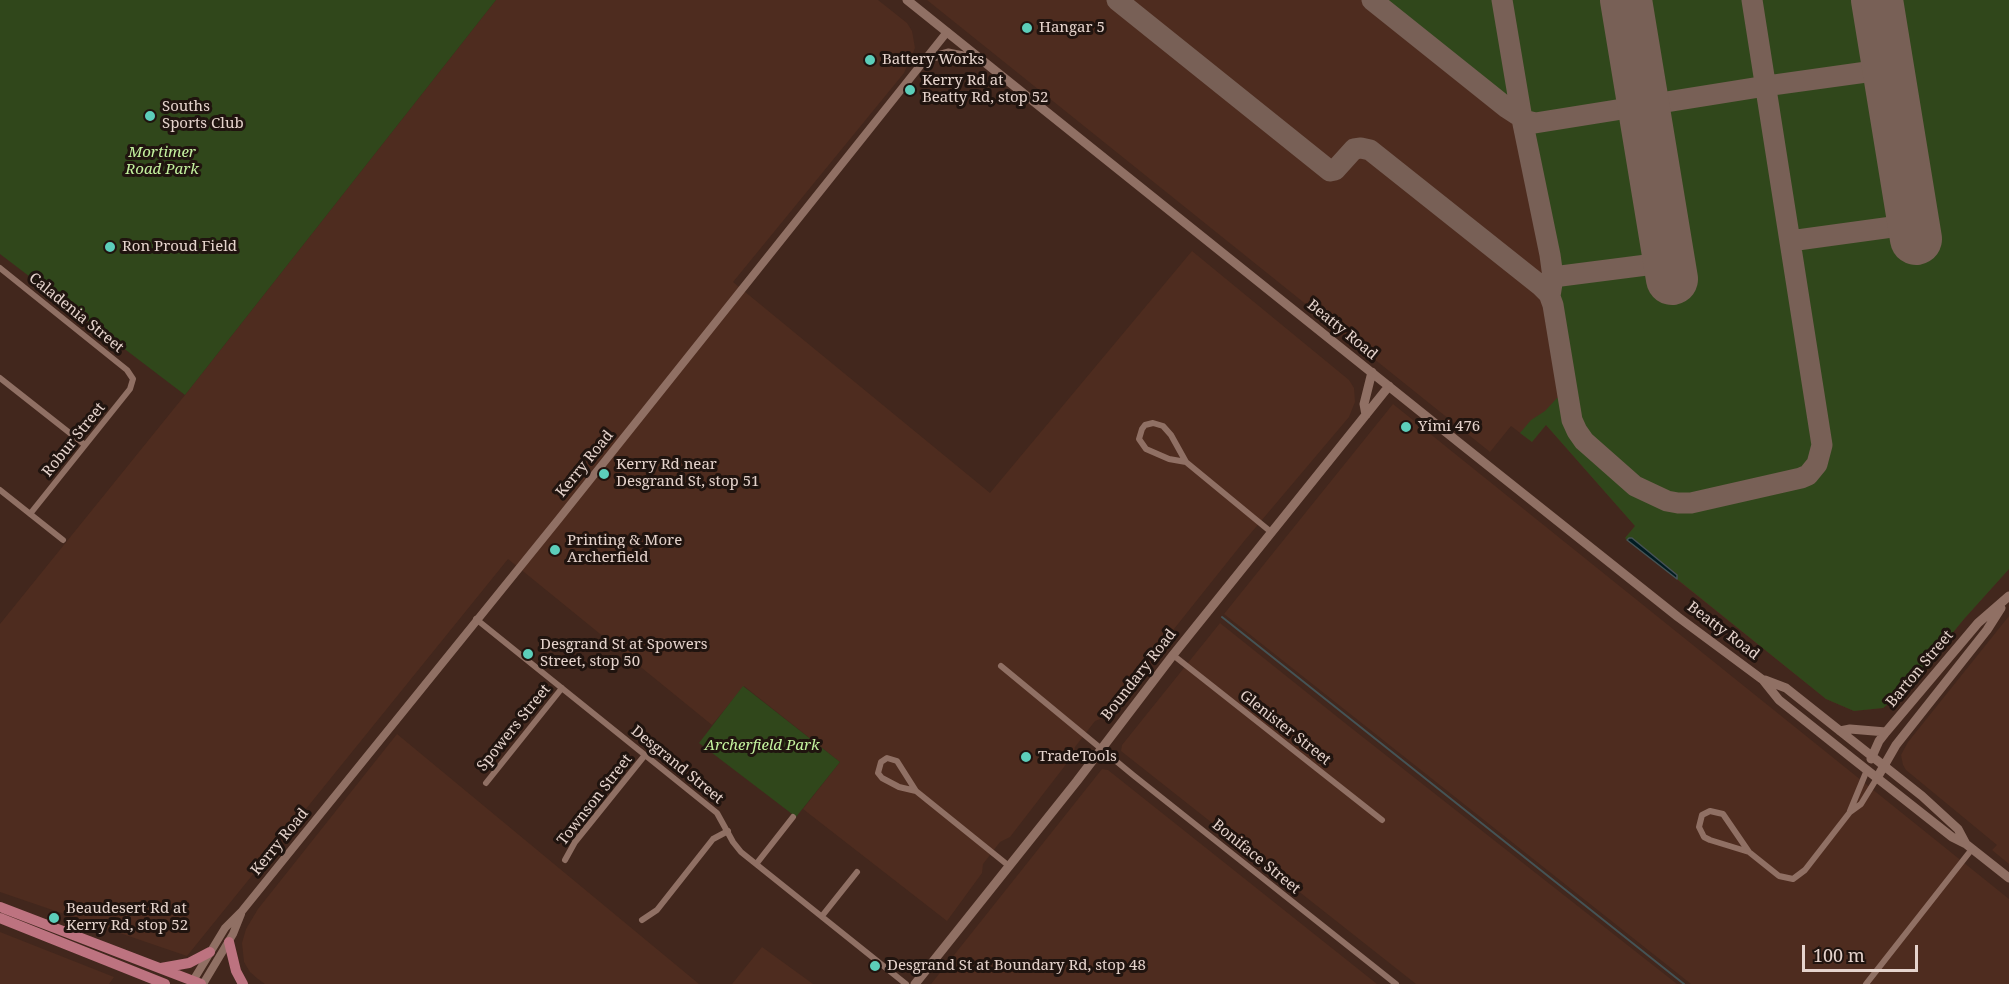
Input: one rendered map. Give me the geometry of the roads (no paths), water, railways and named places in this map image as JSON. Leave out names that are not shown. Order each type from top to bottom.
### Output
[{"type":"highway","points":[[0,907],[197,983]]},
{"type":"highway","points":[[0,918],[159,983]]},
{"type":"highway","points":[[229,942],[236,971],[243,984]]},
{"type":"highway","points":[[161,968],[187,963],[210,952]]},
{"type":"main road","name":"Beatty Road","points":[[907,0],[1678,617],[1763,680],[1779,700],[1952,837],[1969,846],[2009,878]]},
{"type":"main road","points":[[926,59],[948,53],[973,58],[1001,76]]},
{"type":"main road","points":[[1366,415],[1364,404],[1371,372]]},
{"type":"main road","name":"Boundary Road","points":[[915,984],[1173,655],[1389,386]]},
{"type":"main road","name":"Barton Street","points":[[1867,770],[1886,732],[1978,623],[2009,596]]},
{"type":"main road","name":"Barton Street","points":[[1877,778],[1896,745],[1987,630],[2009,596]]},
{"type":"main road","name":"Beatty Road","points":[[1763,680],[1786,688],[1872,756],[1958,829],[1969,846]]},
{"type":"main road","points":[[1840,731],[1850,729],[1886,732]]},
{"type":"street","name":"Kerry Road","points":[[197,983],[210,952],[225,928],[242,911],[947,32]]},
{"type":"street","name":"Caladenia Street","points":[[0,268],[127,370],[133,379]]},
{"type":"street","points":[[0,378],[85,445]]},
{"type":"street","name":"Robur Street","points":[[30,514],[130,389],[133,379]]},
{"type":"street","points":[[1186,462],[1168,459],[1146,449],[1139,439],[1142,429],[1154,423],[1163,426],[1171,435],[1186,462],[1271,532]]},
{"type":"street","points":[[0,490],[63,540]]},
{"type":"street","name":"Desgrand Street","points":[[476,619],[717,813],[736,847],[906,984]]},
{"type":"street","name":"Glenister Street","points":[[1173,655],[1382,820]]},
{"type":"street","name":"Boniface Street","points":[[1000,666],[1395,984]]},
{"type":"street","name":"Spowers Street","points":[[486,783],[562,688]]},
{"type":"street","name":"Townson Street","points":[[565,860],[575,842],[645,755]]},
{"type":"street","points":[[916,791],[899,787],[882,778],[878,773],[881,762],[887,758],[897,761],[916,791],[1009,866]]},
{"type":"street","points":[[1850,812],[1867,770]]},
{"type":"street","points":[[1749,852],[1704,837],[1699,827],[1702,815],[1710,811],[1723,814],[1749,852],[1775,873],[1790,879],[1805,870],[1850,812],[1861,804],[1877,778]]},
{"type":"street","points":[[757,863],[794,817]]},
{"type":"street","points":[[642,920],[657,910],[713,839],[728,831]]},
{"type":"street","points":[[1866,984],[1969,846]]},
{"type":"street","points":[[822,916],[857,872]]},
{"type":"street","name":"Kerry Road","points":[[197,983],[229,942],[242,911]]},
{"type":"water","points":[[1632,538],[1677,575],[1677,579],[1627,540]]},
{"type":"waterway","points":[[1222,617],[1684,984]]},
{"type":"place","name":"Hangar 5","points":[[1027,28]]},
{"type":"place","name":"Battery Works","points":[[870,60]]},
{"type":"place","name":"Kerry Rd at Beatty Rd, stop 52","points":[[910,90]]},
{"type":"place","name":"Souths Sports Club","points":[[150,116]]},
{"type":"place","name":"Ron Proud Field","points":[[110,247]]},
{"type":"place","name":"Yimi 476","points":[[1406,427]]},
{"type":"place","name":"Kerry Rd near Desgrand St, stop 51","points":[[604,474]]},
{"type":"place","name":"Printing & More Archerfield","points":[[555,550]]},
{"type":"place","name":"Desgrand St at Spowers Street, stop 50","points":[[528,654]]},
{"type":"place","name":"TradeTools","points":[[1026,757]]},
{"type":"place","name":"Beaudesert Rd at Kerry Rd, stop 52","points":[[54,918]]},
{"type":"place","name":"Desgrand St at Boundary Rd, stop 48","points":[[875,966]]},
{"type":"park label","name":"Mortimer Road Park","points":[[162,162]]},
{"type":"park label","name":"Archerfield Park","points":[[762,746]]}]
